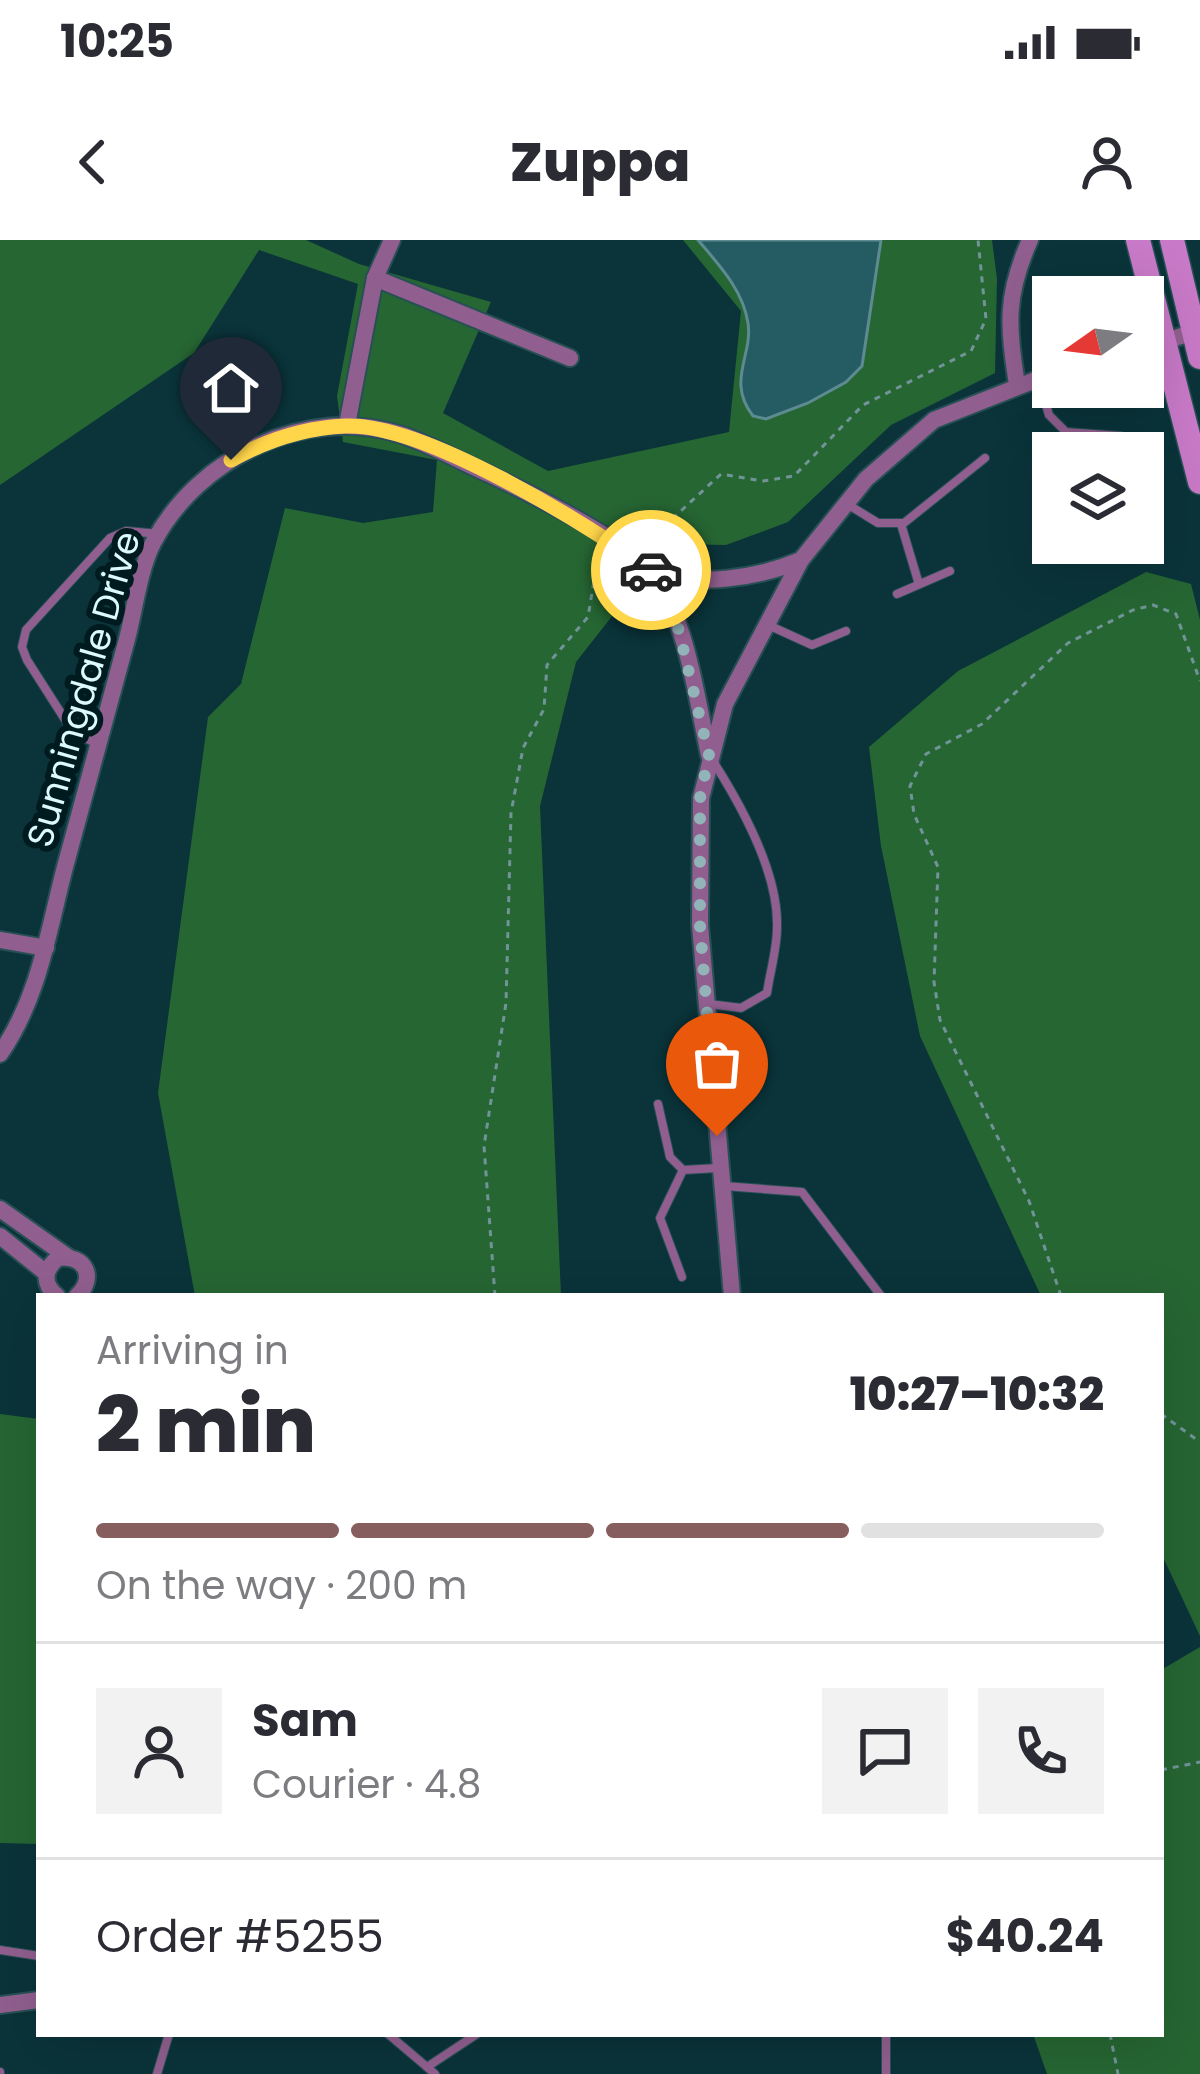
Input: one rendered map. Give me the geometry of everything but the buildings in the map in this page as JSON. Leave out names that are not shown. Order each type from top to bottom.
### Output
[{"type":"main road","points":[[1138,240],[1143,276]]},
{"type":"main road","points":[[1172,240],[1200,357]]},
{"type":"main road","points":[[1164,376],[1200,482]]},
{"type":"street","points":[[347,425],[375,278],[392,240]]},
{"type":"street","points":[[1017,385],[1007,322],[1012,281],[1030,240]]},
{"type":"street","points":[[375,278],[570,358]]},
{"type":"street","points":[[1164,342],[1197,330]]},
{"type":"street","points":[[732,1293],[700,926],[700,798],[725,704],[802,560],[866,478],[934,420],[1032,380]]},
{"type":"street","name":"Sunningdale Drive","points":[[0,1054],[23,1020],[46,948],[152,545],[186,499],[231,460],[302,430],[347,425],[415,441],[501,480],[607,539],[651,571],[679,581],[769,574],[802,560]]},
{"type":"street","name":"Sunningdale Drive","points":[[651,571],[678,627],[709,755]]},
{"type":"street","points":[[0,940],[46,948]]},
{"type":"street","points":[[0,1209],[84,1265],[87,1283],[79,1293]]},
{"type":"street","points":[[17,1247],[29,1228]]},
{"type":"street","points":[[0,1236],[46,1273]]},
{"type":"street","points":[[55,1293],[46,1273],[58,1258],[68,1256]]},
{"type":"street","points":[[0,2005],[36,2000]]},
{"type":"lane","points":[[1048,408],[1049,415],[1066,432]]},
{"type":"lane","points":[[846,504],[878,523],[901,524],[985,458]]},
{"type":"lane","points":[[901,524],[918,581]]},
{"type":"lane","points":[[98,744],[73,732],[27,660],[22,640],[110,538],[126,531],[160,534]]},
{"type":"lane","points":[[897,594],[950,571]]},
{"type":"lane","points":[[766,624],[812,645],[846,631]]},
{"type":"lane","points":[[707,1004],[741,1008],[766,993],[778,925],[760,851],[738,801],[709,755]]},
{"type":"lane","points":[[658,1104],[670,1157],[683,1170],[802,1192],[878,1293]]},
{"type":"lane","points":[[682,1277],[660,1218],[683,1170]]},
{"type":"lane","points":[[0,1950],[36,1956]]},
{"type":"lane","points":[[157,2074],[168,2037]]},
{"type":"lane","points":[[391,2037],[431,2071],[473,2037]]},
{"type":"lane","points":[[886,2037],[886,2074]]},
{"type":"path","points":[[495,1293],[484,1146],[506,1003],[511,812],[526,741],[544,709],[547,665],[588,617],[598,555],[623,524],[645,534],[659,531],[721,475],[763,481],[794,476],[863,404],[965,357],[982,337],[986,319],[978,240]]},
{"type":"path","points":[[1060,1293],[1028,1201],[940,1020],[934,982],[940,878],[934,852],[914,814],[910,786],[926,754],[982,724],[1068,643],[1111,618],[1154,605],[1167,608],[1183,624],[1192,669],[1200,681]]},
{"type":"path","points":[[1164,1416],[1200,1442]]},
{"type":"path","points":[[1164,1769],[1200,1762]]},
{"type":"path","points":[[1111,2037],[1118,2074]]},
{"type":"green space","points":[[0,240],[306,240],[359,264],[491,302],[443,413],[548,471],[729,432],[741,311],[683,240],[992,240],[997,279],[995,373],[891,425],[788,522],[726,545],[669,544],[576,662],[540,806],[561,1293],[194,1293],[158,1093],[208,717],[241,684],[285,508],[363,523],[433,512],[437,460],[343,442],[337,396],[358,284],[259,250],[194,353],[0,485]]},
{"type":"green space","points":[[1146,572],[1191,584],[1200,620],[1200,1636],[1164,1559],[1164,1293],[1040,1293],[920,1036],[881,846],[869,747],[958,671]]},
{"type":"green space","points":[[0,1414],[36,1419],[36,1844],[0,1843]]},
{"type":"green space","points":[[1200,1647],[1200,2074],[1047,2074],[1034,2037],[1164,2037],[1164,1668]]},
{"type":"water","points":[[698,240],[881,240],[862,366],[846,382],[808,403],[766,419],[753,416],[741,380],[749,335],[745,311],[729,278]]},
{"type":"way so far","points":[[651,570],[678,627],[709,755],[700,798],[700,926],[717,1136]]},
{"type":"route","points":[[231,460],[302,430],[347,425],[398,434],[501,480],[596,532],[651,570]]}]
